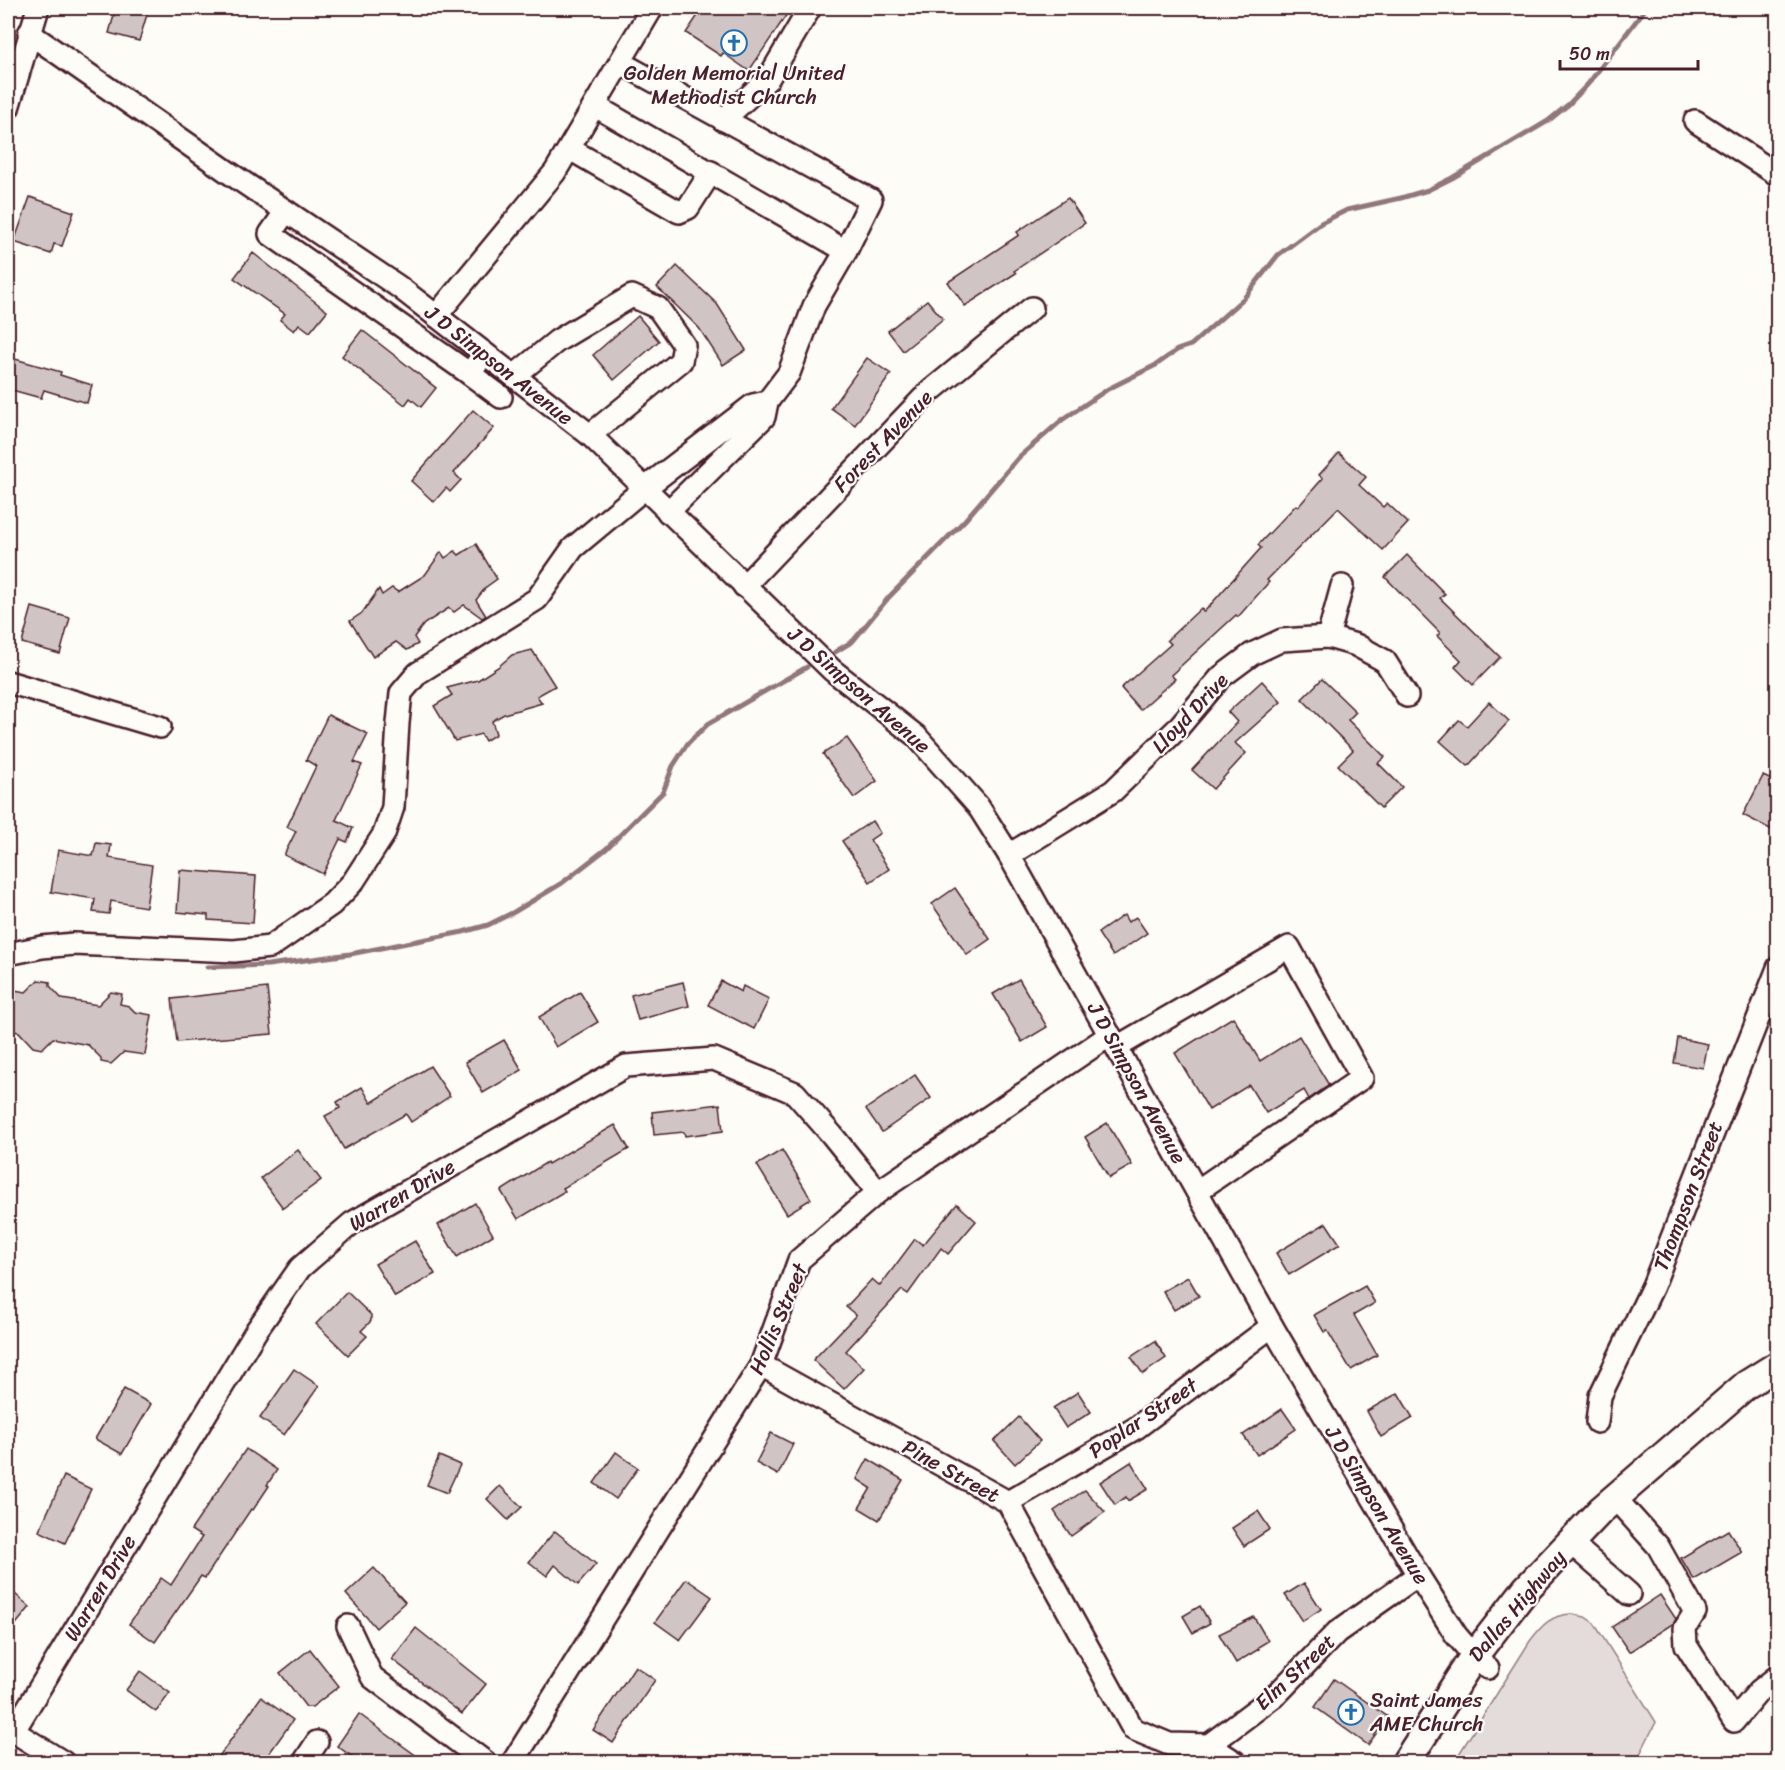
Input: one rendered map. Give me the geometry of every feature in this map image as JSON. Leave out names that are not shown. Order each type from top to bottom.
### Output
[{"type":"main road","name":"Dallas Highway","points":[[1406,1762],[1481,1662],[1540,1598],[1618,1502],[1651,1468],[1746,1385],[1778,1365]]},
{"type":"main road","name":"Dallas Highway","points":[[1427,1762],[1481,1662],[1526,1589],[1601,1510],[1618,1502]]},
{"type":"street","points":[[8,108],[38,8]]},
{"type":"street","points":[[436,316],[555,171],[596,106],[652,8]]},
{"type":"street","points":[[723,120],[768,78],[810,8]]},
{"type":"street","name":"J D Simpson Avenue","points":[[29,33],[399,287],[590,435],[832,670],[916,736],[978,806],[1009,855],[1272,1326],[1418,1575],[1456,1635],[1481,1662]]},
{"type":"street","points":[[621,63],[871,200],[846,251],[814,306],[789,373],[767,402],[764,417],[669,512]]},
{"type":"street","points":[[596,106],[846,251]]},
{"type":"street","points":[[1695,121],[1778,175]]},
{"type":"street","points":[[570,149],[679,212],[688,208],[711,172]]},
{"type":"street","points":[[286,211],[270,234],[501,397]]},
{"type":"street","points":[[514,376],[557,341],[632,296],[658,308],[684,345],[681,361],[590,435]]},
{"type":"street","name":"Forest Avenue","points":[[744,586],[928,393],[1032,308]]},
{"type":"street","points":[[470,374],[484,353]]},
{"type":"street","points":[[8,954],[42,947],[74,944],[234,951],[270,947],[332,904],[353,882],[370,859],[384,834],[393,807],[401,693],[418,673],[537,599],[573,548],[645,488],[753,405],[767,402]]},
{"type":"street","points":[[1328,637],[1342,586]]},
{"type":"street","name":"Lloyd Drive","points":[[1009,855],[1113,791],[1177,729],[1221,676],[1252,654],[1282,640],[1328,637],[1356,645],[1385,661],[1407,696]]},
{"type":"street","points":[[8,682],[160,727]]},
{"type":"street","name":"Hollis Street","points":[[513,1762],[761,1365],[799,1260],[878,1192],[1114,1041],[1289,948],[1362,1078],[1197,1191]]},
{"type":"street","name":"Thompson Street","points":[[1597,1422],[1600,1396],[1653,1286],[1778,968]]},
{"type":"street","name":"Warren Drive","points":[[10,1730],[256,1331],[300,1268],[352,1223],[626,1066],[714,1059],[795,1093],[878,1192]]},
{"type":"street","name":"Poplar Street","points":[[1008,1503],[1136,1428],[1272,1326]]},
{"type":"street","name":"Pine Street","points":[[761,1365],[1008,1503],[1133,1730],[1169,1744],[1209,1745]]},
{"type":"street","points":[[1618,1502],[1658,1546],[1695,1612],[1685,1628],[1686,1645],[1734,1721],[1759,1691],[1778,1676]]},
{"type":"street","points":[[1580,1551],[1629,1594]]},
{"type":"street","name":"Elm Street","points":[[1209,1745],[1277,1694],[1337,1632],[1418,1575]]},
{"type":"street","points":[[348,1626],[372,1677],[485,1762]]},
{"type":"street","points":[[10,1730],[63,1762]]},
{"type":"street","points":[[304,1762],[317,1742]]},
{"type":"street","points":[[1209,1745],[1235,1762]]},
{"type":"shaded area","points":[[1571,1614],[1585,1617],[1594,1623],[1656,1722],[1636,1762],[1454,1762],[1534,1635],[1552,1619]]},
{"type":"shaded area","points":[[8,1728],[63,1762],[8,1762]]},
{"type":"building","points":[[116,8],[149,8],[139,41],[109,33]]},
{"type":"building","name":"Golden Memorial United Methodist Church","points":[[703,8],[791,8],[749,71],[723,53],[721,56],[686,33]]},
{"type":"building","points":[[30,197],[74,212],[62,246],[54,244],[51,254],[14,242]]},
{"type":"building","points":[[1068,198],[1085,223],[1014,271],[1016,273],[965,306],[948,282],[1019,235],[1017,232]]},
{"type":"building","points":[[253,253],[327,311],[310,332],[299,324],[294,331],[280,320],[285,314],[234,278]]},
{"type":"building","points":[[677,266],[717,304],[746,350],[723,365],[699,328],[657,287]]},
{"type":"building","points":[[927,300],[943,319],[903,351],[888,331]]},
{"type":"building","points":[[638,316],[659,341],[614,380],[593,355]]},
{"type":"building","points":[[362,330],[436,388],[421,407],[410,398],[405,405],[342,356]]},
{"type":"building","points":[[8,357],[61,372],[60,375],[92,385],[87,403],[44,390],[41,398],[8,389]]},
{"type":"building","points":[[867,358],[891,374],[855,425],[831,408]]},
{"type":"building","points":[[473,410],[494,428],[454,473],[461,480],[450,492],[446,488],[434,502],[411,481]]},
{"type":"building","points":[[1339,453],[1366,477],[1359,485],[1383,507],[1387,503],[1408,523],[1383,550],[1338,508],[1267,580],[1269,582],[1238,617],[1236,615],[1171,675],[1175,679],[1140,710],[1121,688],[1171,644],[1167,640],[1201,608],[1204,612],[1261,548],[1258,545],[1296,505],[1298,507],[1323,478],[1319,475]]},
{"type":"building","points":[[476,544],[497,579],[486,587],[476,600],[486,616],[482,618],[464,605],[454,612],[449,608],[424,624],[414,637],[418,644],[407,650],[396,642],[373,657],[350,621],[362,613],[379,589],[382,595],[392,588],[398,592],[425,575],[441,552],[445,558],[455,551],[459,555]]},
{"type":"building","points":[[1407,555],[1445,594],[1440,598],[1500,657],[1473,685],[1455,667],[1461,660],[1437,636],[1440,633],[1385,577]]},
{"type":"building","points":[[32,607],[70,618],[60,654],[22,643]]},
{"type":"building","points":[[532,650],[555,686],[537,696],[542,703],[504,714],[492,721],[496,734],[485,741],[481,734],[455,741],[434,706],[452,695],[447,688],[478,680],[512,655]]},
{"type":"building","points":[[1322,679],[1356,712],[1348,720],[1385,757],[1378,763],[1402,787],[1381,808],[1338,765],[1353,750],[1302,699]]},
{"type":"building","points":[[1262,681],[1281,702],[1235,743],[1246,753],[1213,789],[1192,770],[1237,722],[1228,712]]},
{"type":"building","points":[[1489,702],[1509,721],[1468,766],[1440,741],[1459,720],[1467,726]]},
{"type":"building","points":[[328,715],[368,734],[354,762],[362,765],[336,820],[353,828],[347,842],[340,839],[323,874],[284,855],[296,831],[287,827],[316,766],[306,760]]},
{"type":"building","points":[[847,738],[877,781],[854,798],[823,754]]},
{"type":"building","points":[[1763,776],[1778,783],[1778,833],[1743,815]]},
{"type":"building","points":[[872,821],[880,833],[870,840],[889,869],[870,882],[842,841]]},
{"type":"building","points":[[96,843],[111,845],[109,858],[152,865],[146,907],[111,901],[109,914],[93,912],[95,899],[51,892],[58,850],[93,856]]},
{"type":"building","points":[[180,870],[256,876],[253,923],[208,920],[208,915],[177,912]]},
{"type":"building","points":[[955,888],[990,939],[967,955],[932,904]]},
{"type":"building","points":[[1124,915],[1128,922],[1136,917],[1147,933],[1113,956],[1098,933]]},
{"type":"building","points":[[1019,979],[1047,1027],[1022,1042],[993,994]]},
{"type":"building","points":[[38,980],[50,982],[50,986],[62,999],[98,1005],[111,992],[122,994],[120,1004],[129,1006],[135,1012],[152,1015],[145,1055],[124,1052],[111,1064],[101,1062],[101,1058],[88,1045],[53,1038],[42,1049],[33,1047],[19,1032],[8,1030],[8,989],[26,992]]},
{"type":"building","points":[[721,981],[741,992],[743,986],[769,999],[754,1029],[708,1005]]},
{"type":"building","points":[[683,982],[689,1006],[638,1020],[631,995]]},
{"type":"building","points":[[267,988],[272,1034],[177,1042],[172,999]]},
{"type":"building","points":[[580,992],[598,1022],[556,1047],[539,1017]]},
{"type":"building","points":[[1233,1017],[1260,1061],[1299,1036],[1329,1085],[1309,1099],[1304,1090],[1266,1113],[1249,1085],[1209,1110],[1175,1053]]},
{"type":"building","points":[[1678,1038],[1708,1044],[1703,1068],[1674,1063]]},
{"type":"building","points":[[504,1040],[522,1070],[483,1093],[465,1062]]},
{"type":"building","points":[[430,1066],[450,1096],[411,1122],[406,1114],[344,1149],[325,1116],[340,1108],[337,1102],[362,1087],[371,1103]]},
{"type":"building","points":[[915,1075],[931,1098],[882,1132],[866,1109]]},
{"type":"building","points":[[720,1104],[723,1131],[685,1136],[684,1132],[654,1135],[652,1112]]},
{"type":"building","points":[[1107,1123],[1132,1165],[1109,1178],[1085,1137]]},
{"type":"building","points":[[615,1125],[629,1149],[563,1188],[565,1191],[518,1219],[501,1191],[547,1162],[548,1164]]},
{"type":"building","points":[[298,1150],[321,1180],[283,1208],[261,1178]]},
{"type":"building","points":[[782,1150],[811,1199],[787,1214],[757,1165]]},
{"type":"building","points":[[475,1203],[493,1235],[457,1257],[438,1225]]},
{"type":"building","points":[[957,1204],[976,1221],[948,1254],[941,1248],[908,1294],[902,1290],[846,1351],[864,1368],[844,1389],[813,1360],[856,1315],[846,1307],[872,1279],[880,1286],[915,1239],[923,1245]]},
{"type":"building","points":[[1326,1223],[1340,1244],[1289,1275],[1276,1253]]},
{"type":"building","points":[[415,1241],[435,1274],[395,1297],[375,1264]]},
{"type":"building","points":[[1188,1277],[1199,1296],[1174,1310],[1163,1291]]},
{"type":"building","points":[[1365,1286],[1375,1303],[1354,1315],[1377,1355],[1351,1370],[1327,1330],[1324,1332],[1314,1315]]},
{"type":"building","points":[[347,1292],[371,1315],[371,1321],[361,1331],[367,1336],[348,1355],[316,1324]]},
{"type":"building","points":[[1155,1341],[1166,1358],[1143,1374],[1131,1357]]},
{"type":"building","points":[[294,1369],[319,1386],[284,1435],[260,1418]]},
{"type":"building","points":[[124,1389],[151,1404],[122,1454],[95,1439]]},
{"type":"building","points":[[1078,1392],[1091,1412],[1066,1428],[1053,1408]]},
{"type":"building","points":[[1398,1393],[1413,1418],[1381,1437],[1367,1411]]},
{"type":"building","points":[[1282,1409],[1296,1429],[1257,1455],[1243,1435]]},
{"type":"building","points":[[1019,1417],[1040,1441],[1015,1464],[994,1441]]},
{"type":"building","points":[[771,1433],[793,1444],[778,1475],[756,1463]]},
{"type":"building","points":[[246,1449],[277,1470],[253,1510],[251,1509],[205,1578],[201,1576],[155,1642],[129,1624],[161,1578],[171,1585],[202,1537],[191,1530]]},
{"type":"building","points":[[616,1452],[638,1468],[616,1499],[594,1483]]},
{"type":"building","points":[[439,1456],[460,1465],[447,1493],[427,1485]]},
{"type":"building","points":[[868,1459],[903,1480],[879,1520],[859,1508],[871,1488],[857,1479]]},
{"type":"building","points":[[1131,1462],[1148,1489],[1128,1501],[1126,1497],[1115,1505],[1100,1482]]},
{"type":"building","points":[[64,1476],[91,1489],[65,1543],[39,1531]]},
{"type":"building","points":[[500,1486],[522,1507],[508,1520],[487,1499]]},
{"type":"building","points":[[1085,1490],[1105,1512],[1071,1536],[1054,1511]]},
{"type":"building","points":[[1258,1511],[1270,1529],[1244,1546],[1232,1528]]},
{"type":"building","points":[[1728,1530],[1742,1552],[1694,1580],[1681,1558]]},
{"type":"building","points":[[555,1531],[596,1564],[578,1585],[555,1565],[547,1576],[529,1562]]},
{"type":"building","points":[[374,1568],[405,1602],[376,1628],[346,1594]]},
{"type":"building","points":[[686,1579],[712,1597],[680,1640],[655,1622]]},
{"type":"building","points":[[1304,1583],[1321,1609],[1303,1621],[1285,1595]]},
{"type":"building","points":[[8,1588],[30,1607],[8,1634]]},
{"type":"building","points":[[1660,1595],[1676,1619],[1674,1623],[1629,1652],[1612,1627]]},
{"type":"building","points":[[1200,1606],[1210,1623],[1193,1633],[1183,1616]]},
{"type":"building","points":[[1254,1617],[1268,1641],[1236,1663],[1219,1634]]},
{"type":"building","points":[[416,1628],[486,1684],[462,1714],[392,1659]]},
{"type":"building","points":[[310,1649],[339,1686],[312,1707],[306,1707],[280,1673]]},
{"type":"building","points":[[635,1666],[655,1680],[613,1743],[593,1730]]},
{"type":"building","points":[[140,1671],[170,1693],[156,1712],[126,1690]]},
{"type":"building","name":"Saint James AME Church","points":[[1334,1679],[1388,1717],[1368,1745],[1315,1707]]},
{"type":"building","points":[[261,1697],[293,1720],[263,1762],[215,1762]]},
{"type":"building","points":[[359,1714],[425,1762],[360,1762],[337,1746]]},
{"type":"waterway","points":[[835,652],[853,641],[889,597],[965,520],[1019,457],[1062,420],[1108,389],[1156,365],[1177,350],[1191,345],[1244,298],[1278,255],[1321,223],[1347,210],[1428,190],[1548,121],[1588,84],[1646,8]]},
{"type":"waterway","points":[[207,967],[268,965],[350,954],[488,925],[562,883],[606,849],[663,792],[673,766],[688,743],[708,724],[807,667]]},
{"type":"place","name":"Golden Memorial United Methodist Church","points":[[734,43]]},
{"type":"place","name":"Saint James AME Church","points":[[1351,1712]]}]
